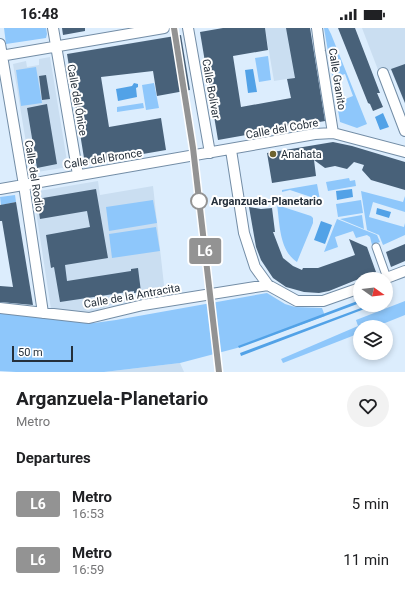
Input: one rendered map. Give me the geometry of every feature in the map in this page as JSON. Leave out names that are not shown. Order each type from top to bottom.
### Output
[{"type":"street","name":"Calle del Ónice","points":[[53,28],[78,175]]},
{"type":"street","points":[[1,56],[164,28]]},
{"type":"street","name":"Calle Bolívar","points":[[188,28],[210,153]]},
{"type":"street","name":"Calle Granito","points":[[317,28],[333,133]]},
{"type":"street","name":"Calle del Rodio","points":[[0,44],[24,184],[43,313]]},
{"type":"street","points":[[383,73],[405,131]]},
{"type":"street","name":"Calle del Cobre","points":[[210,153],[315,134],[333,133],[405,152]]},
{"type":"street","points":[[231,150],[244,233],[256,267],[268,285],[297,301],[323,301],[353,290]]},
{"type":"street","name":"Calle del Bronce","points":[[0,189],[210,153]]},
{"type":"street","points":[[376,247],[384,272]]},
{"type":"street","points":[[393,275],[405,271]]},
{"type":"street","name":"Calle de la Antracita","points":[[0,308],[89,318],[143,305],[268,285]]},
{"type":"shaded area","points":[[4,28],[46,28],[47,34],[46,38],[6,44]]},
{"type":"shaded area","points":[[265,28],[310,28],[317,74],[274,81]]},
{"type":"shaded area","points":[[324,28],[328,28],[331,34],[367,124],[357,128],[340,122],[333,81],[340,101],[353,96],[345,74],[332,78]]},
{"type":"shaded area","points":[[362,28],[405,28],[405,104],[391,70],[380,75]]},
{"type":"shaded area","points":[[268,56],[271,80],[259,82],[255,58]]},
{"type":"shaded area","points":[[50,57],[68,167],[31,173],[13,64],[26,61],[27,67],[39,65],[39,59]]},
{"type":"shaded area","points":[[36,67],[42,103],[21,106],[16,70]]},
{"type":"shaded area","points":[[253,69],[257,92],[248,93],[245,70]]},
{"type":"shaded area","points":[[134,83],[138,84],[138,87],[136,88],[137,97],[118,101],[116,89],[132,86]]},
{"type":"shaded area","points":[[154,83],[159,108],[146,110],[142,85]]},
{"type":"shaded area","points":[[143,103],[144,108],[117,112],[117,107]]},
{"type":"shaded area","points":[[383,113],[389,127],[380,130],[375,117]]},
{"type":"shaded area","points":[[349,178],[350,181],[355,180],[356,186],[328,191],[326,182]]},
{"type":"shaded area","points":[[98,181],[100,195],[153,186],[165,294],[108,306],[99,310],[88,312],[51,309],[33,192]]},
{"type":"shaded area","points":[[317,184],[321,205],[312,206],[311,197],[290,190],[282,192],[282,190]]},
{"type":"shaded area","points":[[352,189],[353,197],[337,200],[336,191]]},
{"type":"shaded area","points":[[361,191],[403,202],[405,196],[405,212],[373,202],[369,217],[404,227],[405,223],[405,235],[383,245],[379,235],[367,230]]},
{"type":"shaded area","points":[[15,195],[16,202],[1,205],[0,197]]},
{"type":"shaded area","points":[[153,200],[157,223],[109,231],[106,207]]},
{"type":"shaded area","points":[[361,200],[363,213],[338,217],[336,204]]},
{"type":"shaded area","points":[[277,205],[311,216],[313,218],[313,223],[297,262],[287,251],[281,236]]},
{"type":"shaded area","points":[[377,208],[391,212],[389,218],[376,214]]},
{"type":"shaded area","points":[[362,215],[364,229],[340,219]]},
{"type":"shaded area","points":[[337,219],[377,235],[380,242],[372,245],[370,237],[367,235],[356,238],[353,231],[335,237],[338,247],[324,252]]},
{"type":"shaded area","points":[[321,221],[332,225],[325,244],[314,240]]},
{"type":"shaded area","points":[[156,227],[160,251],[112,258],[109,234]]},
{"type":"shaded area","points":[[267,293],[285,304],[295,307],[322,308],[325,316],[237,348],[180,363],[104,372],[0,371],[0,313],[94,323]]},
{"type":"shaded area","points":[[405,301],[405,315],[392,320],[356,320],[377,312],[393,312],[393,306]]},
{"type":"shaded area","points":[[353,303],[353,306],[239,348],[238,346]]},
{"type":"shaded area","points":[[353,311],[357,312],[241,356],[240,353]]},
{"type":"shaded area","points":[[353,328],[353,336],[283,363],[281,359]]},
{"type":"shaded area","points":[[180,363],[184,372],[104,372]]},
{"type":"building","points":[[62,28],[85,28],[85,31],[63,35]]},
{"type":"building","points":[[223,28],[265,28],[268,50],[233,56],[241,107],[291,98],[287,79],[295,78],[286,28],[310,28],[325,121],[218,140],[200,32]]},
{"type":"building","points":[[338,28],[355,28],[380,93],[377,93],[383,107],[373,111],[368,103]]},
{"type":"building","points":[[181,35],[190,90],[157,96],[153,71],[101,77],[109,127],[161,118],[166,150],[85,164],[67,54]]},
{"type":"building","points":[[405,64],[405,103],[391,69]]},
{"type":"building","points":[[46,75],[50,99],[42,100],[39,76]]},
{"type":"building","points":[[47,104],[57,164],[37,168],[27,108]]},
{"type":"building","points":[[333,142],[352,146],[405,162],[405,190],[371,180],[362,170],[364,165],[354,162],[347,169],[335,166],[325,168],[314,160],[316,176],[272,183],[267,153]]},
{"type":"building","points":[[96,189],[108,258],[65,265],[67,281],[131,271],[131,269],[138,268],[141,292],[134,293],[134,291],[60,302],[54,267],[51,268],[46,235],[90,227],[87,211],[40,219],[37,199]]},
{"type":"building","points":[[16,202],[33,305],[0,302],[0,286],[13,287],[2,221],[0,221],[0,205]]},
{"type":"building","points":[[249,207],[261,209],[272,208],[275,232],[273,232],[283,258],[293,266],[302,270],[303,268],[318,268],[355,255],[349,239],[367,247],[376,272],[353,272],[353,281],[329,291],[319,293],[304,292],[286,287],[273,278],[261,260],[256,247]]},
{"type":"building","points":[[405,244],[405,261],[391,267],[386,252]]},
{"type":"metro line","name":"L6","points":[[174,28],[193,148],[219,372]]},
{"type":"place","name":"Anahata","points":[[273,154]]},
{"type":"place","name":"Arganzuela-Planetario","points":[[199,201]]}]
